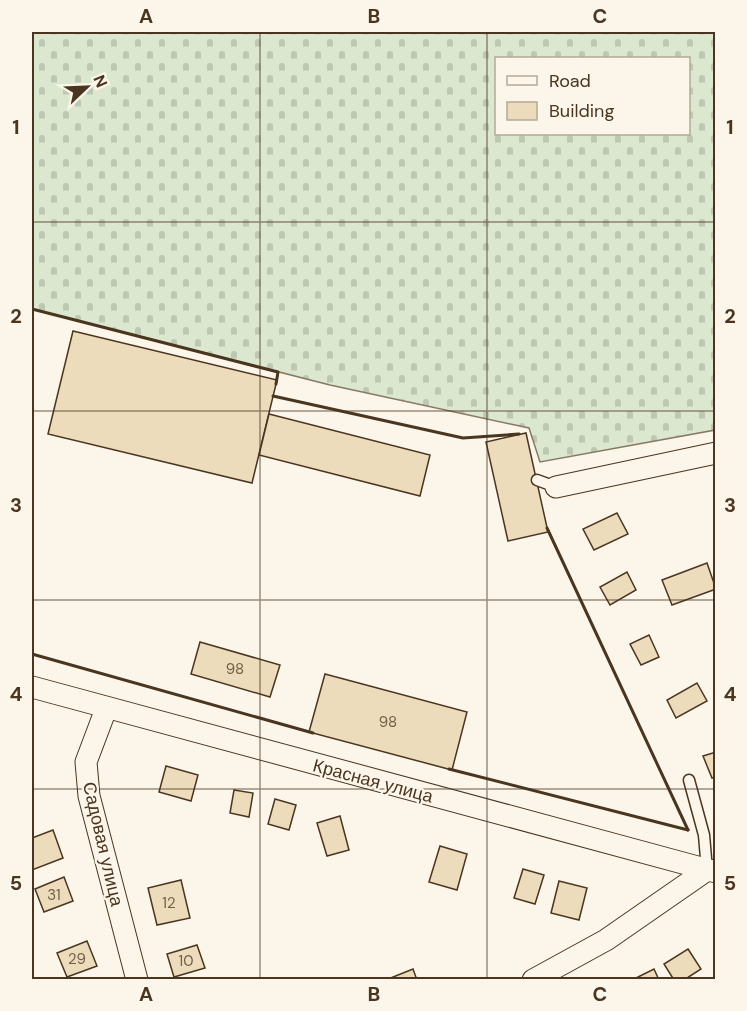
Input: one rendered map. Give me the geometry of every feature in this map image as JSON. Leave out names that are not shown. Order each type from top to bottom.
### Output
[{"type":"street","points":[[546,484],[716,453]]},
{"type":"street","name":"Красная улица","points":[[32,687],[106,709],[711,871]]},
{"type":"street","name":"Садовая улица","points":[[106,709],[86,762],[89,796],[137,980]]},
{"type":"street","points":[[533,980],[606,940],[711,871]]},
{"type":"lane","points":[[689,780],[711,871]]},
{"type":"green space","points":[[32,32],[715,32],[715,430],[540,462],[529,428],[330,385],[32,309]]},
{"type":"building","points":[[73,331],[277,380],[252,483],[48,434]]},
{"type":"building","points":[[269,414],[430,455],[420,496],[259,455]]},
{"type":"building","points":[[526,433],[548,532],[508,541],[486,442]]},
{"type":"building","points":[[617,513],[628,534],[594,550],[583,529]]},
{"type":"building","points":[[707,563],[716,589],[672,605],[662,580]]},
{"type":"building","points":[[627,572],[636,590],[610,605],[600,587]]},
{"type":"building","points":[[649,635],[659,657],[641,665],[630,644]]},
{"type":"building","points":[[200,642],[280,665],[270,697],[191,674]]},
{"type":"building","points":[[325,674],[467,712],[452,770],[309,732]]},
{"type":"building","points":[[697,683],[707,701],[676,718],[667,700]]},
{"type":"building","points":[[716,752],[716,777],[712,778],[703,756]]},
{"type":"building","points":[[166,766],[198,775],[191,801],[159,792]]},
{"type":"building","points":[[234,790],[253,793],[249,817],[230,813]]},
{"type":"building","points":[[275,799],[296,805],[289,830],[268,824]]},
{"type":"building","points":[[340,816],[349,850],[327,856],[317,823]]},
{"type":"building","points":[[53,830],[63,858],[32,870],[32,838]]},
{"type":"building","points":[[440,846],[467,854],[457,890],[429,882]]},
{"type":"building","points":[[523,869],[544,875],[535,904],[514,898]]},
{"type":"building","points":[[64,877],[73,901],[44,912],[35,889]]},
{"type":"building","points":[[181,880],[190,918],[157,925],[148,888]]},
{"type":"building","points":[[559,881],[587,888],[579,920],[551,913]]},
{"type":"building","points":[[87,941],[97,966],[67,977],[57,953]]},
{"type":"building","points":[[197,945],[205,968],[174,977],[167,954]]},
{"type":"building","points":[[688,949],[701,969],[684,980],[674,980],[664,964]]},
{"type":"building","points":[[413,969],[417,980],[388,980],[388,979]]},
{"type":"building","points":[[654,969],[659,980],[632,980]]},
{"type":"wall","points":[[32,309],[278,372],[276,384]]},
{"type":"wall","points":[[273,396],[463,438],[519,434]]},
{"type":"wall","points":[[547,528],[688,830]]},
{"type":"wall","points":[[32,654],[313,733]]},
{"type":"wall","points":[[449,769],[688,830]]}]
